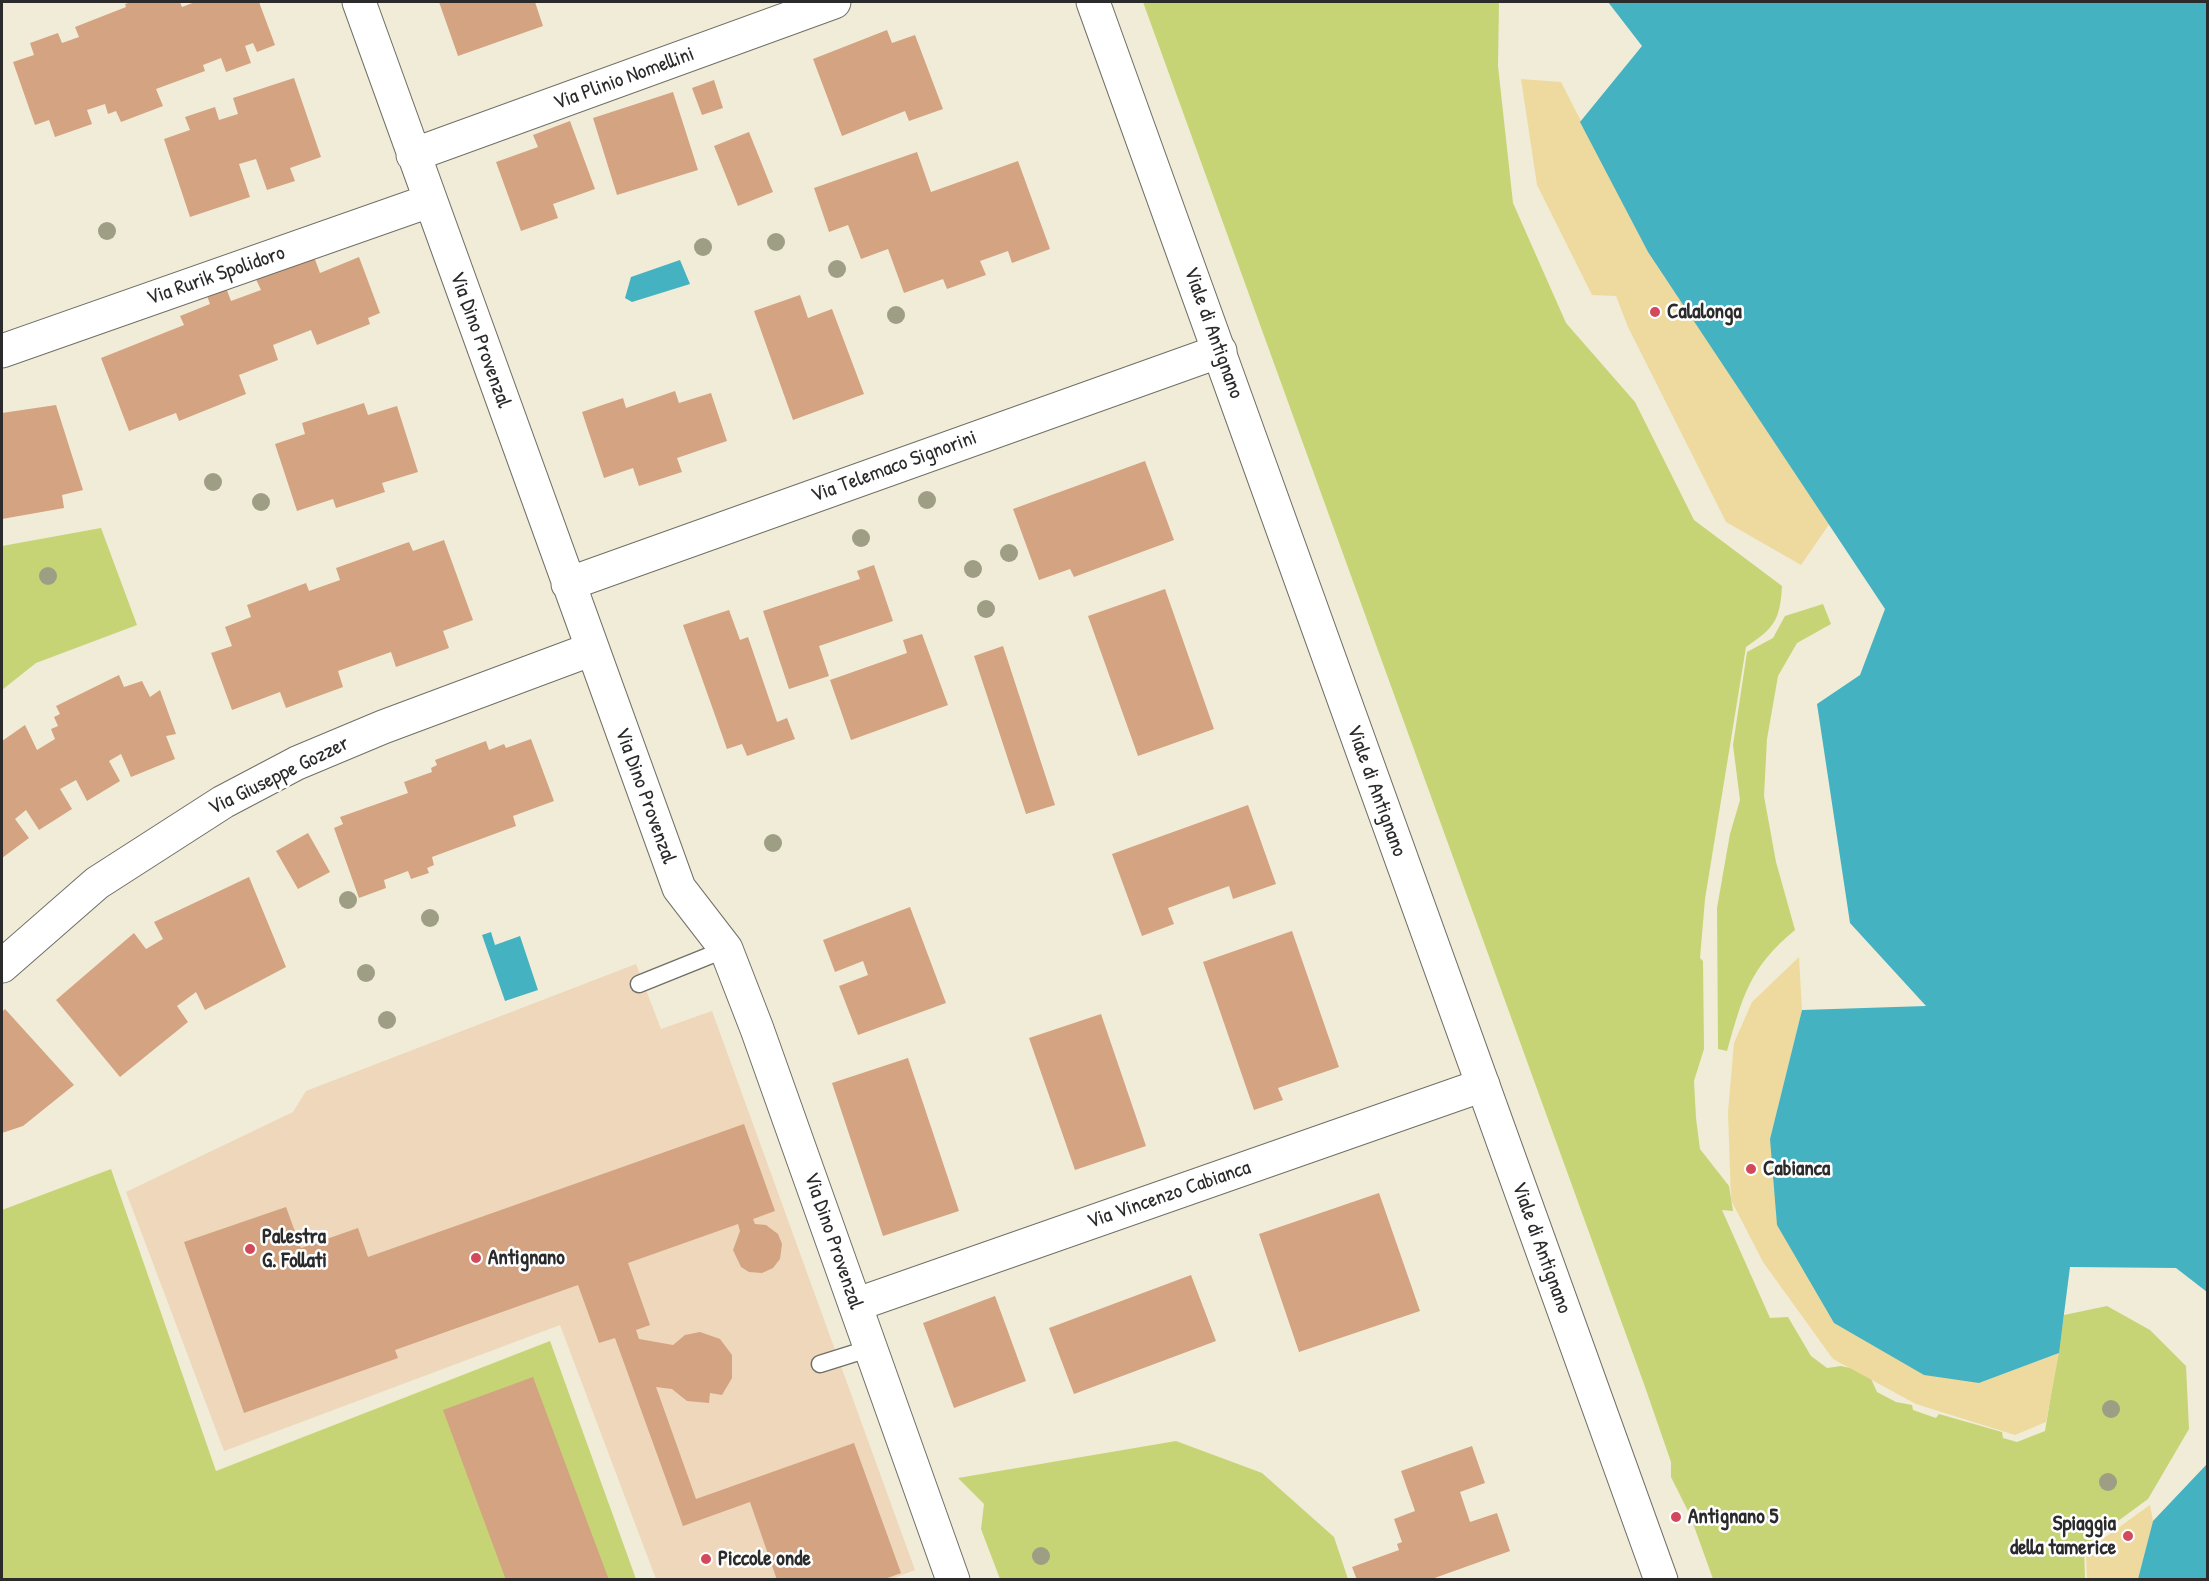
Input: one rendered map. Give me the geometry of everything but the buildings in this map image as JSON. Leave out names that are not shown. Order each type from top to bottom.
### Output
[{"type":"street","name":"Via Dino Provenzal","points":[[360,2],[429,201],[679,888],[726,950],[757,1029],[952,1580]]},
{"type":"street","name":"Via Plinio Nomellini","points":[[413,155],[834,2]]},
{"type":"street","name":"Viale di Antignano","points":[[1093,2],[1661,1580]]},
{"type":"street","name":"Via Rurik Spolidoro","points":[[2,351],[429,201]]},
{"type":"street","name":"Via Telemaco Signorini","points":[[568,584],[1220,351]]},
{"type":"street","name":"Via Giuseppe Gozzer","points":[[2,966],[97,883],[223,802],[297,763],[383,727],[592,649]]},
{"type":"street","name":"Via Vincenzo Cabianca","points":[[855,1305],[1483,1085]]},
{"type":"lane","points":[[639,984],[726,950]]},
{"type":"lane","points":[[820,1364],[871,1348]]},
{"type":"shaded area","name":"Antignano","points":[[636,964],[661,1029],[712,1011],[915,1570],[889,1580],[656,1579],[560,1325],[224,1451],[126,1192],[293,1112],[306,1091]]},
{"type":"green space","points":[[1143,2],[1499,2],[1498,66],[1513,203],[1566,323],[1635,402],[1694,520],[1782,586],[1774,623],[1746,647],[1705,899],[1700,958],[1703,961],[1704,1049],[1694,1081],[1696,1118],[1700,1149],[1729,1186],[1733,1211],[1722,1210],[1770,1318],[1788,1317],[1811,1356],[1827,1368],[1841,1366],[1868,1372],[1877,1392],[1896,1402],[1912,1405],[1913,1410],[1936,1418],[1939,1414],[2002,1432],[2003,1438],[2017,1442],[2045,1431],[2064,1315],[2107,1306],[2150,1330],[2186,1366],[2189,1429],[2148,1499],[2084,1546],[2085,1579],[1713,1579],[1690,1515],[1671,1477],[1671,1462],[1644,1384]]},
{"type":"green space","points":[[101,528],[137,625],[36,663],[2,690],[2,546]]},
{"type":"green space","points":[[1823,604],[1831,624],[1797,643],[1778,676],[1767,739],[1764,796],[1776,862],[1795,930],[1757,970],[1743,999],[1727,1051],[1718,1049],[1717,908],[1730,834],[1740,800],[1733,745],[1747,652],[1773,638],[1785,616]]},
{"type":"green space","points":[[111,1169],[216,1471],[550,1341],[636,1579],[2,1580],[2,1210]]},
{"type":"green space","points":[[1176,1441],[1262,1473],[1334,1537],[1348,1579],[1000,1579],[981,1529],[984,1504],[958,1478]]},
{"type":"sand","name":"Calalonga","points":[[1521,79],[1561,82],[1648,252],[1830,523],[1801,565],[1726,522],[1628,327],[1616,296],[1592,295],[1537,185]]},
{"type":"sand","name":"Cabianca","points":[[1799,957],[1802,1010],[1770,1139],[1979,1383],[2059,1353],[2046,1422],[2015,1435],[1916,1404],[1833,1359],[1763,1262],[1731,1200],[1728,1112],[1734,1043],[1752,1002]]},
{"type":"sand","name":"Spiaggia della tamerice","points":[[2150,1505],[2153,1521],[2138,1579],[2087,1579],[2086,1551]]},
{"type":"water","points":[[1608,2],[2207,2],[2207,1292],[2176,1268],[2070,1267],[2059,1353],[1979,1383],[1924,1375],[1834,1323],[1777,1225],[1770,1139],[1802,1010],[1926,1006],[1850,923],[1817,704],[1860,675],[1885,609],[1648,252],[1580,122],[1642,46]]},
{"type":"water","points":[[680,260],[690,284],[632,302],[625,298],[631,277]]},
{"type":"water","points":[[491,932],[495,945],[520,936],[538,990],[505,1001],[482,935]]},
{"type":"water","points":[[2207,1464],[2207,1579],[2138,1579],[2153,1521]]},
{"type":"place","name":"Calalonga","points":[[1655,312]]},
{"type":"place","name":"Cabianca","points":[[1751,1169]]},
{"type":"place","name":"Palestra G. Follati","points":[[250,1249]]},
{"type":"place","name":"Antignano","points":[[476,1258]]},
{"type":"place","name":"Antignano 5","points":[[1676,1517]]},
{"type":"place","name":"Spiaggia della tamerice","points":[[2128,1536]]},
{"type":"place","name":"Piccole onde","points":[[706,1559]]}]
